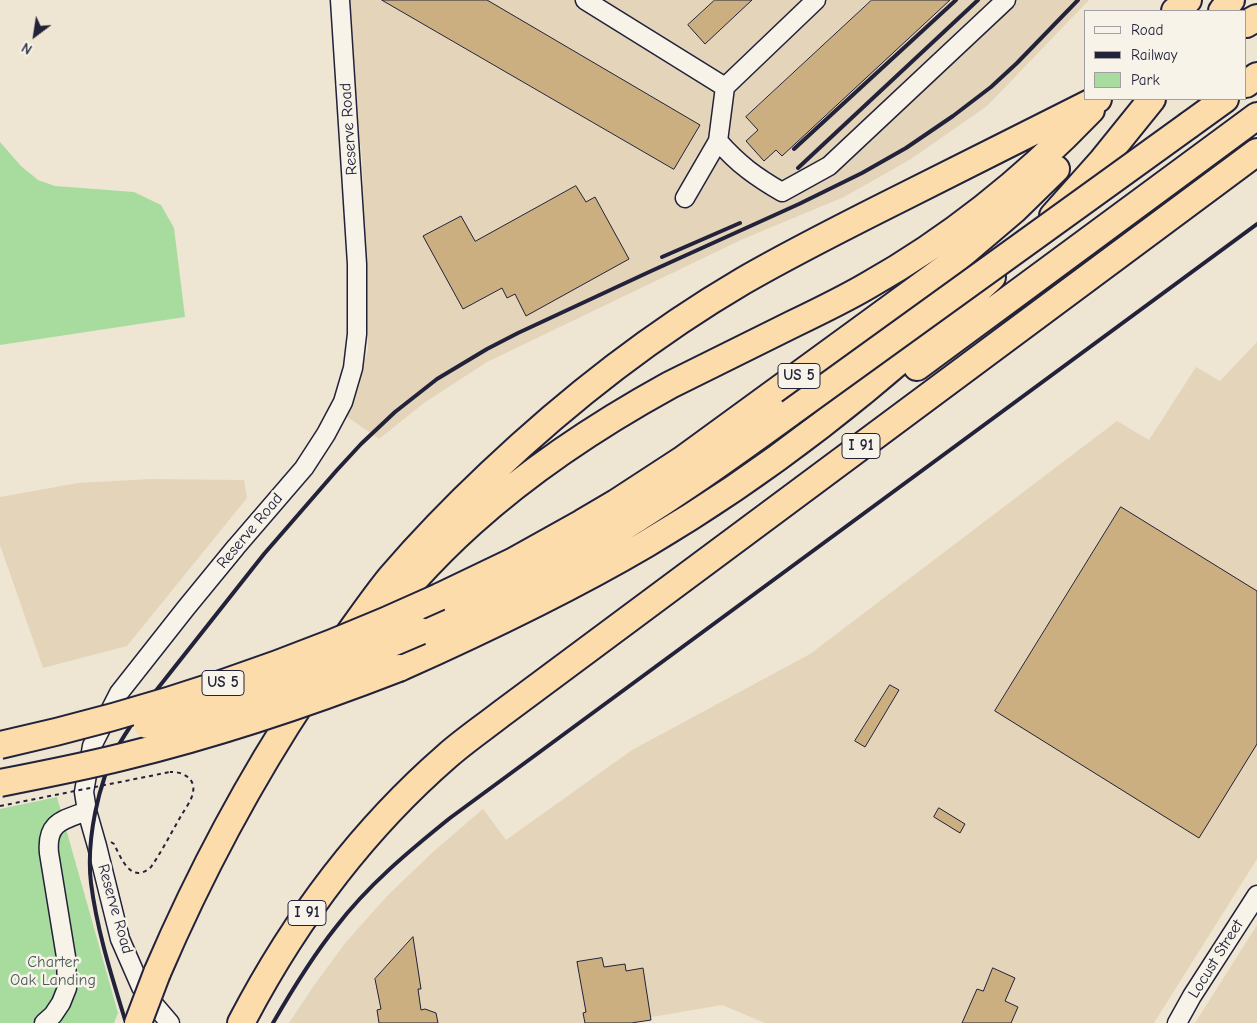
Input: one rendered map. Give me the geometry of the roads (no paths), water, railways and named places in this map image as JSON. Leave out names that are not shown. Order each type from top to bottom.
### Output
[{"type":"highway","points":[[1176,10],[1188,0]]},
{"type":"highway","points":[[1189,10],[1197,0]]},
{"type":"highway","points":[[1223,10],[1231,0]]},
{"type":"highway","points":[[138,1023],[186,906],[264,760],[315,682],[390,580],[474,489],[528,438],[595,383],[658,336],[736,286],[856,221],[1098,100]]},
{"type":"highway","points":[[342,644],[364,630],[388,608],[471,523],[547,461],[602,424],[663,389],[848,297],[924,251],[1014,184],[1078,123],[1099,100]]},
{"type":"highway","name":"US 5","points":[[0,745],[97,721],[174,699],[281,663],[343,639],[439,597],[512,562],[599,513],[718,435],[931,280],[983,238],[1047,178],[1117,100]]},
{"type":"highway","points":[[0,783],[121,758],[197,737],[287,709],[399,668],[490,627],[592,575],[646,544],[744,481],[821,425],[888,372],[949,318],[1025,245],[1070,198],[1151,100]]},
{"type":"highway","points":[[0,757],[118,732],[208,708],[315,674],[420,631],[519,585],[594,545],[691,484],[1224,100]]},
{"type":"highway","points":[[592,575],[648,554],[756,484],[1257,116]]},
{"type":"highway","name":"I 91","points":[[240,1023],[284,948],[332,880],[388,813],[447,756],[508,708],[1257,152]]},
{"type":"street","name":"Reserve Road","points":[[170,1023],[141,987],[120,939],[97,846],[86,811],[84,792],[92,746],[119,693],[236,546],[304,468],[326,434],[343,402],[353,368],[357,334],[357,273],[340,0]]},
{"type":"street","points":[[585,0],[725,87]]},
{"type":"street","points":[[686,198],[718,140],[725,87],[816,0]]},
{"type":"street","points":[[718,140],[732,157],[760,180],[782,192],[829,166],[1006,0]]},
{"type":"street","points":[[44,1023],[54,1015],[67,988],[66,957],[49,852],[49,838],[52,830],[59,823],[86,811]]},
{"type":"street","name":"Locust Street","points":[[1177,1023],[1192,996],[1257,895]]},
{"type":"street","points":[[120,939],[146,1023]]},
{"type":"railway","points":[[794,149],[956,0]]},
{"type":"railway","points":[[798,168],[978,0]]},
{"type":"railway","points":[[126,1023],[101,936],[91,883],[90,867],[90,849],[95,813],[111,761],[121,740],[147,702],[264,554],[361,444],[395,412],[437,379],[487,349],[649,272],[799,204],[862,173],[906,148],[991,87],[1078,0]]},
{"type":"railway","points":[[662,257],[740,223]]},
{"type":"railway","points":[[273,1023],[327,938],[348,912],[390,869],[435,830],[1257,224]]},
{"type":"park label","name":"Charter Oak Landing","points":[[53,971]]}]
